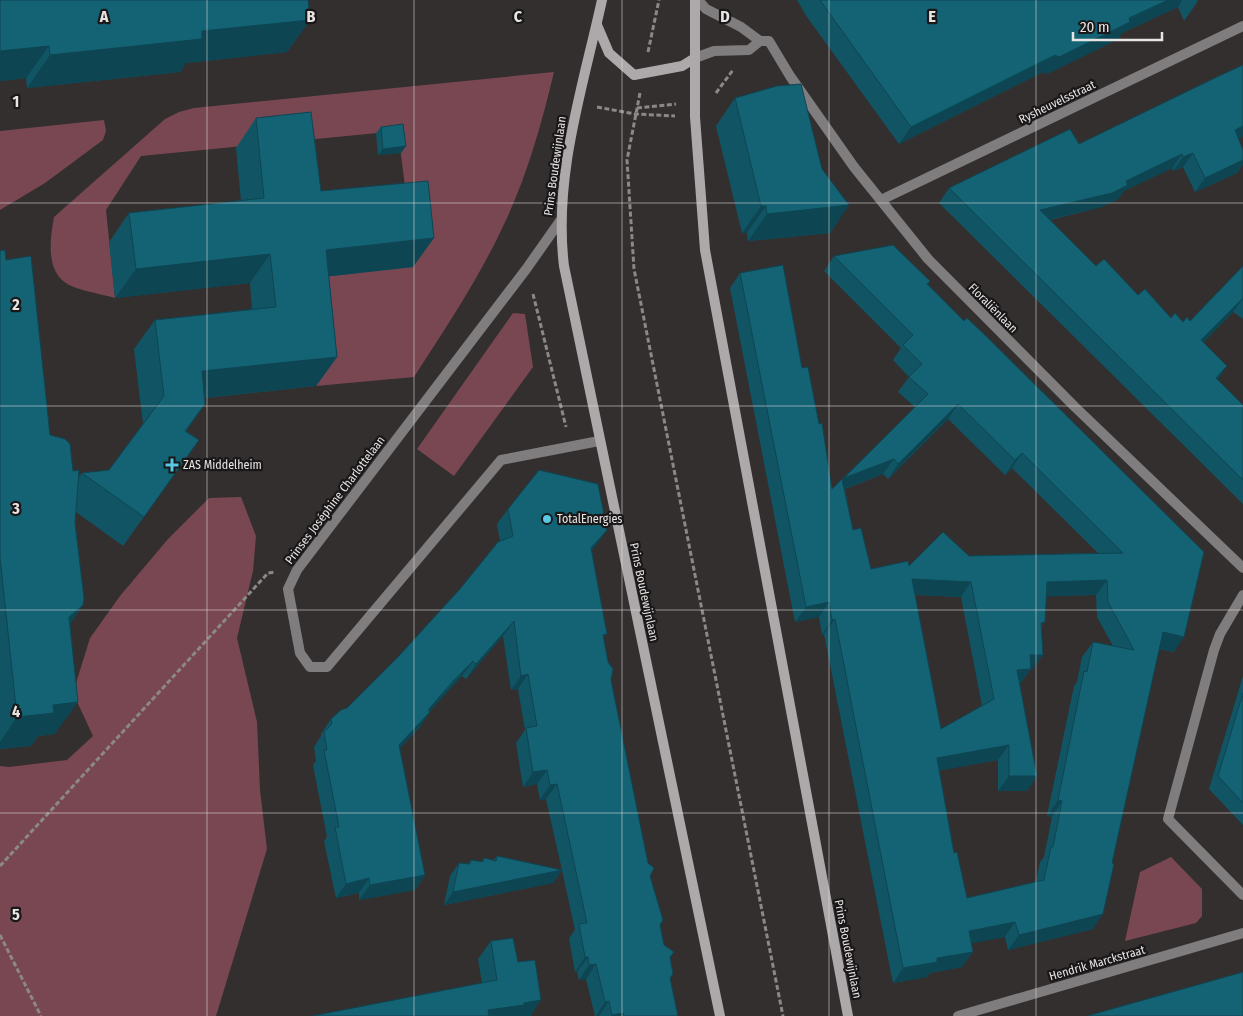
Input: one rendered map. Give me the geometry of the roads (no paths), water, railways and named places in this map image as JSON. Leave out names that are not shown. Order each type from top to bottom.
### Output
[{"type":"main road","name":"Prins Boudewijnlaan","points":[[602,0],[577,104],[560,220],[564,266],[720,1016]]},
{"type":"main road","name":"Prins Boudewijnlaan","points":[[696,0],[695,117],[706,250],[720,334],[848,1016]]},
{"type":"main road","points":[[596,25],[609,53],[634,75],[682,66],[695,58]]},
{"type":"street","name":"Floraliënlaan","points":[[696,0],[706,9],[741,27],[760,41],[768,41],[854,167],[928,260],[1075,407],[1243,568]]},
{"type":"street","name":"Rysheuvelsstraat","points":[[881,200],[1243,26]]},
{"type":"street","points":[[695,58],[714,51],[749,50],[760,41]]},
{"type":"street","name":"Prinses Joséphine Charlottelaan","points":[[560,220],[527,268],[297,570],[288,589],[300,653],[310,667],[327,667],[501,460],[599,441]]},
{"type":"street","points":[[1243,594],[1224,626],[1214,650],[1168,819],[1243,895]]},
{"type":"street","name":"Hendrik Marckstraat","points":[[958,1016],[1243,933]]},
{"type":"place","name":"ZAS Middelheim","points":[[172,465]]},
{"type":"place","name":"TotalEnergies","points":[[547,519]]}]
